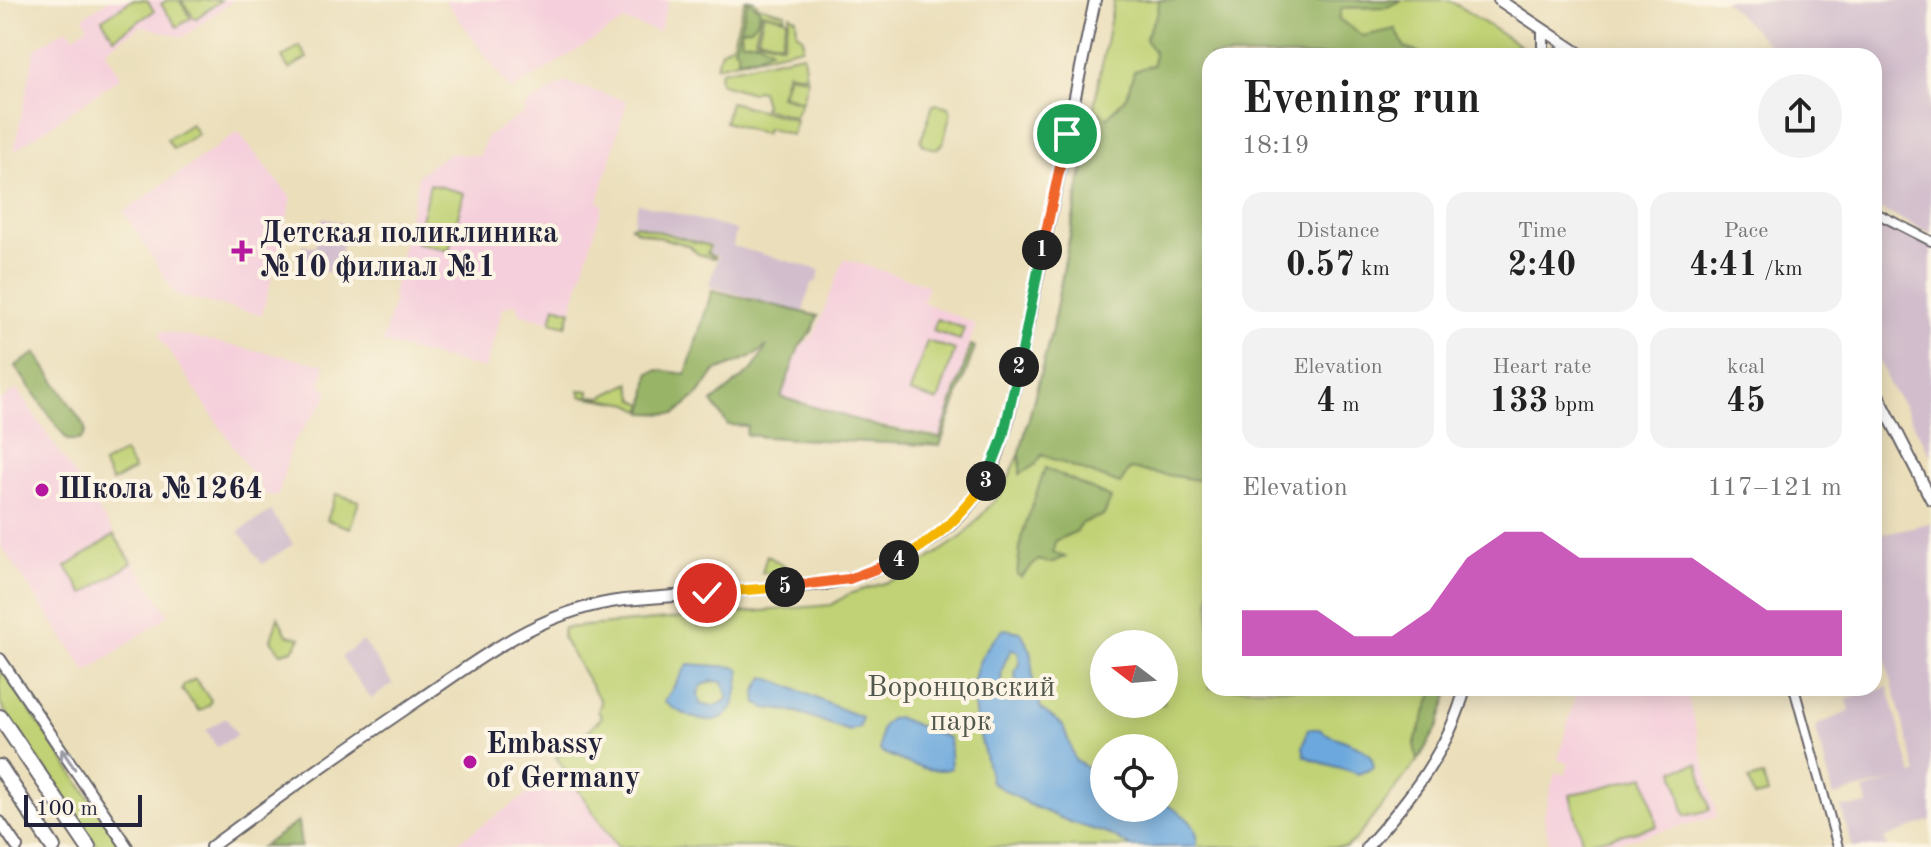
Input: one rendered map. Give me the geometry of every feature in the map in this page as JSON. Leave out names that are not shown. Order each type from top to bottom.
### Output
[{"type":"main road","points":[[0,717],[88,847]]},
{"type":"main road","points":[[0,767],[53,847]]},
{"type":"street","points":[[211,847],[296,784],[458,674],[508,641],[558,615],[609,602],[825,584],[849,579],[896,562],[947,527],[978,493],[988,477],[1008,420],[1095,0]]},
{"type":"street","points":[[1499,0],[1570,48]]},
{"type":"street","points":[[1543,30],[1543,48]]},
{"type":"street","points":[[1882,216],[1931,241]]},
{"type":"street","points":[[1882,403],[1931,499]]},
{"type":"street","points":[[0,659],[127,847]]},
{"type":"street","points":[[1367,847],[1427,772],[1449,731],[1462,696]]},
{"type":"street","points":[[1796,696],[1838,847]]},
{"type":"street","points":[[0,822],[17,847]]},
{"type":"shaded area","points":[[109,0],[234,0],[183,37],[141,26],[105,50],[121,77],[14,151],[35,49],[67,28],[74,36],[88,26],[83,17]]},
{"type":"shaded area","points":[[445,0],[669,0],[659,32],[624,21],[511,91]]},
{"type":"shaded area","points":[[1724,0],[1931,0],[1931,234],[1882,210],[1882,48],[1772,48]]},
{"type":"shaded area","points":[[565,82],[627,101],[598,202],[603,204],[571,311],[555,306],[551,322],[521,314],[515,303],[503,308],[485,369],[382,343],[419,174],[449,153],[480,156],[486,137],[524,113],[526,105]]},
{"type":"shaded area","points":[[238,132],[292,199],[262,315],[176,295],[124,212]]},
{"type":"shaded area","points":[[638,203],[736,230],[733,246],[820,270],[817,281],[811,284],[803,312],[709,286],[718,256],[709,253],[712,245],[633,223]]},
{"type":"shaded area","points":[[323,217],[347,225],[335,274],[297,265],[302,244],[315,247]]},
{"type":"shaded area","points":[[1882,222],[1931,247],[1931,456],[1889,385],[1882,366]]},
{"type":"shaded area","points":[[844,259],[928,285],[923,302],[976,324],[940,436],[876,424],[782,396],[801,347],[815,333]]},
{"type":"shaded area","points":[[162,331],[325,365],[320,386],[329,389],[325,401],[292,443],[278,496],[266,495],[159,336]]},
{"type":"shaded area","name":"Школа №1264","points":[[17,389],[169,615],[87,672],[0,544],[0,401]]},
{"type":"shaded area","points":[[271,511],[293,544],[262,564],[239,531]]},
{"type":"shaded area","points":[[1929,523],[1931,527],[1931,820],[1884,839],[1888,847],[1852,847],[1841,807],[1868,805],[1864,790],[1905,777],[1834,796],[1815,726],[1850,711],[1847,699],[1882,696],[1882,689],[1888,687],[1912,775],[1917,774],[1882,647],[1882,534]]},
{"type":"shaded area","points":[[363,641],[393,684],[371,699],[341,657]]},
{"type":"shaded area","points":[[1575,696],[1688,696],[1717,817],[1599,847],[1550,847],[1544,816],[1555,772],[1566,775],[1569,763],[1558,760]]},
{"type":"shaded area","points":[[226,717],[237,735],[217,747],[206,730]]},
{"type":"shaded area","points":[[563,770],[617,847],[450,847]]},
{"type":"green space","points":[[132,0],[147,0],[154,11],[114,38],[102,19]]},
{"type":"green space","points":[[167,0],[179,0],[191,18],[177,27],[161,4]]},
{"type":"green space","points":[[181,0],[221,0],[195,19]]},
{"type":"green space","points":[[745,0],[754,0],[758,6],[785,13],[785,17],[762,12],[755,38],[783,45],[790,15],[796,18],[797,33],[803,38],[803,47],[716,66],[721,51],[732,44]]},
{"type":"green space","points":[[748,0],[760,10],[751,28],[741,29],[742,41],[759,41],[771,49],[758,56],[738,59],[738,51],[734,48]]},
{"type":"green space","name":"Воронцовский парк","points":[[1114,0],[1449,0],[1523,48],[1202,48],[1202,696],[1447,696],[1438,726],[1418,760],[1355,840],[1346,847],[617,847],[556,757],[572,747],[602,717],[598,711],[601,702],[562,637],[564,628],[831,605],[849,594],[900,578],[963,536],[1003,491],[1020,453],[1052,329]]},
{"type":"green space","points":[[1159,0],[1403,0],[1387,7],[1342,8],[1339,19],[1363,36],[1396,29],[1405,48],[1202,48],[1202,481],[1130,469],[1120,484],[1042,455],[1035,465],[1020,474],[1020,453],[1052,329],[1095,109],[1107,118],[1127,96],[1134,71],[1153,65],[1154,52],[1145,39],[1158,12]]},
{"type":"green space","points":[[764,13],[787,19],[781,43],[758,37]]},
{"type":"green space","points":[[300,46],[307,58],[289,69],[282,58]]},
{"type":"green space","points":[[803,54],[806,76],[787,72],[780,96],[801,102],[795,117],[763,108],[765,104],[761,91],[752,93],[721,84],[721,71]]},
{"type":"green space","points":[[788,74],[808,79],[802,101],[782,95]]},
{"type":"green space","points":[[730,102],[796,120],[792,135],[767,128],[765,134],[725,122]]},
{"type":"green space","points":[[933,105],[948,107],[951,112],[943,144],[936,149],[924,146],[921,141]]},
{"type":"green space","points":[[191,124],[198,134],[173,149],[167,139]]},
{"type":"green space","points":[[430,184],[464,193],[449,251],[415,242]]},
{"type":"green space","points":[[631,226],[710,246],[707,253],[715,259],[698,254],[690,246],[637,231]]},
{"type":"green space","points":[[712,290],[818,316],[812,331],[799,347],[781,397],[880,427],[940,438],[971,345],[975,347],[940,446],[746,435],[747,426],[728,425],[712,402],[753,369],[767,346],[755,355],[714,372],[699,394],[675,414],[644,413],[649,373],[658,370],[686,374]]},
{"type":"green space","points":[[555,306],[571,311],[566,326],[551,322]]},
{"type":"green space","points":[[937,319],[964,328],[960,340],[933,331]]},
{"type":"green space","points":[[927,341],[955,350],[938,401],[910,392]]},
{"type":"green space","points":[[36,353],[85,427],[85,434],[80,440],[67,440],[15,366]]},
{"type":"green space","points":[[630,383],[635,400],[644,404],[643,411],[630,404],[581,396],[579,390],[589,391],[589,396],[602,397]]},
{"type":"green space","points":[[124,452],[134,470],[112,482],[103,464]]},
{"type":"green space","points":[[1045,468],[1111,498],[1104,515],[1080,524],[1077,531],[1055,541],[1053,553],[1065,557],[1051,563],[1038,560],[1021,577],[1017,575],[1021,538]]},
{"type":"green space","points":[[336,494],[359,501],[350,528],[327,520]]},
{"type":"green space","points":[[114,535],[132,563],[84,594],[66,567]]},
{"type":"green space","points":[[767,555],[791,571],[762,573]]},
{"type":"green space","points":[[278,617],[287,635],[301,638],[293,650],[281,653],[271,640]]},
{"type":"green space","points":[[0,667],[123,847],[98,847],[84,827],[0,704]]},
{"type":"green space","points":[[195,679],[211,700],[199,711],[182,690],[184,685]]},
{"type":"green space","points":[[1432,696],[1447,696],[1438,726],[1418,760],[1414,745]]},
{"type":"green space","points":[[1698,764],[1710,810],[1685,816],[1674,770]]},
{"type":"green space","points":[[1645,776],[1657,826],[1583,844],[1570,795]]},
{"type":"green space","points":[[1763,776],[1768,794],[1754,797],[1749,780]]},
{"type":"green space","points":[[298,822],[301,847],[261,847]]},
{"type":"water","points":[[1004,629],[1021,632],[1031,651],[1033,681],[1041,709],[1063,725],[1075,760],[1090,770],[1090,822],[1178,822],[1178,812],[1193,826],[1196,847],[1131,847],[1111,835],[1030,805],[991,782],[976,720],[974,683],[978,665],[988,647]],"holes":[[[1011,650],[1018,651],[1020,663],[1015,672],[1017,698],[1010,698],[1003,685],[1002,674]]]},
{"type":"water","points":[[688,664],[735,667],[740,670],[732,708],[717,719],[708,721],[689,716],[664,702]],"holes":[[[712,681],[723,682],[728,698],[715,706],[700,704],[698,694],[701,686]]]},
{"type":"water","points":[[764,677],[862,717],[860,727],[849,731],[797,712],[757,704],[756,691]]},
{"type":"water","points":[[896,717],[949,738],[951,768],[925,769],[880,751],[883,726]]},
{"type":"water","points":[[1308,729],[1319,729],[1360,748],[1372,759],[1374,768],[1358,774],[1305,756],[1303,747]]},
{"type":"place","name":"Детская поликлиника №10 филиал №1","points":[[242,251]]},
{"type":"place","name":"Школа №1264","points":[[42,490]]},
{"type":"place","name":"Embassy of Germany","points":[[470,762]]},
{"type":"route","points":[[707,593],[825,584],[870,573],[896,562],[929,541],[947,527],[978,493],[988,477],[1008,420],[1067,134]]}]
